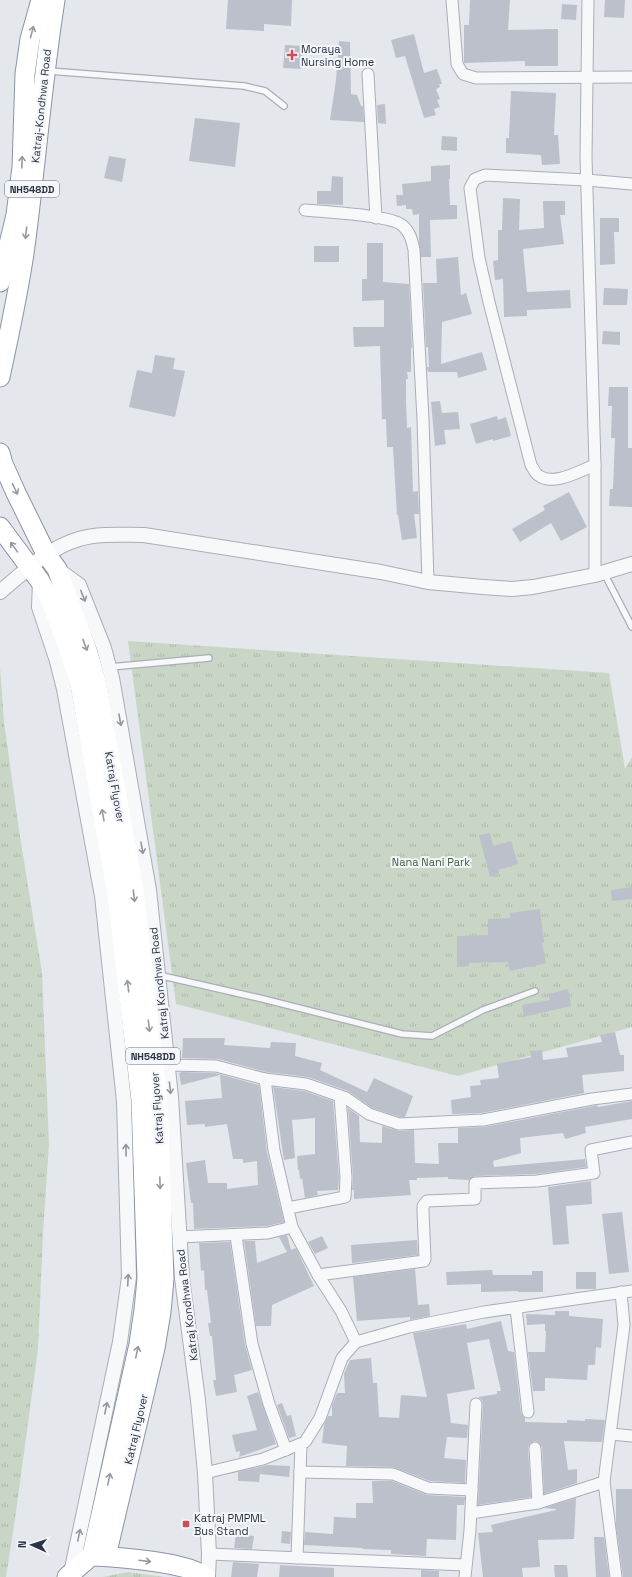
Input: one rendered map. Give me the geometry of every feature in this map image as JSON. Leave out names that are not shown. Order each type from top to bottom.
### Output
[{"type":"highway","name":"Katraj-Kondhwa Road","points":[[0,282],[16,215],[22,167],[25,74],[30,39],[41,0]]},
{"type":"highway","name":"Katraj-Kondhwa Road","points":[[0,377],[16,302],[23,255],[36,156],[44,71],[55,0]]},
{"type":"highway","name":"NH548DD","points":[[0,453],[3,464],[16,493],[52,561]]},
{"type":"highway","name":"NH548DD","points":[[0,527],[34,574]]},
{"type":"highway","name":"Katraj Flyover","points":[[52,561],[59,598],[88,653],[96,681],[134,891],[158,1099],[164,1279],[161,1312],[155,1348],[107,1518],[99,1556]]},
{"type":"highway","name":"Katraj Flyover","points":[[34,574],[59,598]]},
{"type":"highway","points":[[69,1575],[99,1556],[182,1566],[200,1573],[204,1577]]},
{"type":"street","points":[[452,0],[457,64],[463,74],[476,78],[632,77]]},
{"type":"street","points":[[588,0],[586,156],[599,574]]},
{"type":"street","points":[[368,74],[376,218]]},
{"type":"street","points":[[595,465],[554,481],[544,479],[537,475],[531,465],[487,295],[479,258],[470,188],[475,179],[485,175],[587,180],[632,184]]},
{"type":"street","points":[[305,210],[386,219],[402,225],[410,234],[414,250],[423,419],[428,582]]},
{"type":"street","points":[[0,592],[34,574],[79,539],[106,535],[144,535],[381,572],[428,582],[512,589],[533,587],[599,574],[632,564]]},
{"type":"street","name":"Katraj Kondhwa Road","points":[[52,561],[79,586],[104,648],[109,666],[149,890],[168,1065],[182,1278],[198,1400],[209,1554],[208,1577]]},
{"type":"street","points":[[34,574],[39,606],[57,661],[64,689],[102,896],[124,1101],[129,1277],[126,1308],[120,1342],[69,1575]]},
{"type":"street","points":[[168,1065],[216,1066],[265,1079],[306,1084],[346,1098],[369,1114],[399,1124],[483,1120],[592,1099],[632,1094]]},
{"type":"street","points":[[265,1079],[274,1150],[292,1227],[318,1275],[341,1311],[356,1342]]},
{"type":"street","points":[[288,1208],[321,1201],[342,1199],[345,1197],[346,1178],[340,1096]]},
{"type":"street","points":[[318,1275],[424,1261],[423,1206],[427,1201],[475,1199],[475,1183],[537,1181],[594,1173],[591,1150],[632,1142]]},
{"type":"street","points":[[179,1237],[236,1236],[268,1233],[292,1227]]},
{"type":"street","points":[[236,1236],[252,1344],[269,1404],[286,1450]]},
{"type":"street","points":[[204,1473],[263,1459],[305,1442],[320,1418],[342,1358],[356,1342],[409,1327],[484,1312],[626,1292],[628,1326],[604,1482],[616,1577]]},
{"type":"street","points":[[516,1308],[528,1412]]},
{"type":"street","points":[[465,1577],[471,1513],[476,1404]]},
{"type":"street","points":[[611,1434],[632,1436]]},
{"type":"street","points":[[297,1558],[300,1444]]},
{"type":"street","points":[[535,1448],[538,1503]]},
{"type":"street","points":[[300,1472],[394,1474],[428,1488],[472,1490]]},
{"type":"street","points":[[471,1513],[538,1503],[604,1482]]},
{"type":"street","points":[[209,1554],[465,1565]]},
{"type":"lane","points":[[44,71],[244,86],[265,91],[284,106]]},
{"type":"lane","points":[[599,574],[632,627]]},
{"type":"lane","points":[[109,666],[209,658]]},
{"type":"lane","points":[[158,975],[263,999],[402,1034],[432,1036],[483,1010],[535,991]]},
{"type":"green space","name":"Nana Nani Park","points":[[128,641],[609,673],[625,769],[632,757],[632,1027],[458,1076],[176,1004]]},
{"type":"green space","points":[[0,667],[4,722],[19,830],[42,973],[49,1144],[43,1233],[38,1349],[6,1577],[0,1577]]},
{"type":"green space","points":[[128,1572],[164,1577],[103,1577]]},
{"type":"building","points":[[228,0],[292,0],[291,26],[264,24],[264,31],[226,29]]},
{"type":"building","points":[[470,0],[510,0],[508,30],[558,29],[558,66],[525,66],[525,61],[464,63],[464,25],[469,25]]},
{"type":"building","points":[[605,0],[625,0],[624,18],[604,17]]},
{"type":"building","points":[[562,4],[577,5],[576,20],[561,19]]},
{"type":"building","points":[[414,34],[424,73],[437,69],[442,84],[439,84],[440,87],[436,89],[440,99],[437,100],[440,107],[434,109],[436,115],[424,118],[405,56],[396,58],[391,40]]},
{"type":"building","points":[[339,41],[350,42],[351,94],[357,95],[361,106],[363,106],[364,122],[330,120],[336,80]]},
{"type":"building","points":[[285,45],[303,46],[301,69],[283,68]]},
{"type":"building","points":[[511,91],[556,93],[554,135],[558,135],[560,164],[542,165],[541,155],[506,153],[506,138],[509,138]]},
{"type":"building","points":[[385,104],[386,124],[378,123],[377,105]]},
{"type":"building","points":[[195,118],[240,123],[235,167],[189,161]]},
{"type":"building","points":[[442,136],[457,137],[457,151],[441,150]]},
{"type":"building","points":[[109,156],[126,159],[122,182],[104,178]]},
{"type":"building","points":[[450,165],[450,205],[457,205],[457,219],[430,220],[431,257],[421,257],[419,242],[419,214],[413,215],[412,209],[406,209],[406,205],[397,206],[396,195],[403,195],[402,184],[431,181],[431,166]]},
{"type":"building","points":[[332,176],[343,177],[343,205],[317,204],[317,191],[331,191]]},
{"type":"building","points":[[503,198],[520,199],[519,230],[544,228],[543,201],[565,201],[565,215],[560,215],[564,244],[523,249],[527,292],[570,290],[571,308],[527,310],[527,316],[504,317],[503,279],[495,280],[493,261],[498,260],[498,230],[502,230]]},
{"type":"building","points":[[600,218],[619,218],[619,232],[614,232],[615,264],[600,265]]},
{"type":"building","points":[[367,243],[383,243],[383,282],[409,284],[412,348],[411,372],[407,372],[408,379],[406,379],[406,401],[407,428],[411,427],[413,492],[418,491],[419,514],[414,514],[417,538],[402,540],[397,515],[393,447],[387,447],[386,419],[382,419],[380,346],[354,347],[353,327],[384,327],[384,300],[362,301],[362,279],[367,279]]},
{"type":"building","points":[[314,246],[339,246],[339,262],[314,262]]},
{"type":"building","points":[[458,257],[461,295],[466,293],[472,314],[442,322],[441,364],[482,352],[487,370],[458,378],[457,372],[428,372],[428,347],[426,347],[423,283],[437,283],[436,259]]},
{"type":"building","points":[[604,288],[628,289],[627,305],[603,305]]},
{"type":"building","points":[[603,331],[620,332],[620,345],[602,344]]},
{"type":"building","points":[[155,355],[175,358],[173,369],[185,371],[175,417],[129,407],[137,370],[152,373]]},
{"type":"building","points":[[609,387],[628,387],[628,448],[632,448],[632,507],[609,506],[610,489],[613,489],[615,438],[611,438],[612,406],[608,406]]},
{"type":"building","points":[[440,401],[442,413],[458,412],[460,429],[444,430],[446,444],[435,446],[431,402]]},
{"type":"building","points":[[497,416],[498,420],[506,417],[511,436],[476,444],[470,424]]},
{"type":"building","points":[[569,492],[587,527],[561,541],[551,523],[520,542],[512,529],[545,510],[543,506]]},
{"type":"building","points":[[490,833],[493,846],[511,841],[518,864],[498,870],[499,874],[490,877],[479,835]]},
{"type":"building","points":[[632,887],[632,899],[612,901],[611,890]]},
{"type":"building","points":[[540,909],[544,943],[542,943],[546,963],[510,971],[508,962],[469,963],[469,966],[457,967],[457,936],[488,935],[488,919],[510,918],[510,913]]},
{"type":"building","points":[[568,989],[571,1006],[524,1017],[522,1005],[550,1000],[548,994]]},
{"type":"building","points":[[615,1032],[620,1055],[624,1055],[624,1071],[582,1075],[584,1093],[482,1113],[452,1114],[451,1100],[471,1097],[470,1086],[481,1085],[480,1080],[499,1078],[497,1064],[531,1057],[530,1051],[542,1050],[543,1060],[568,1057],[566,1048],[602,1042],[600,1035]]},
{"type":"building","points":[[183,1038],[225,1038],[224,1045],[270,1048],[271,1042],[296,1043],[295,1056],[322,1063],[320,1070],[367,1092],[374,1078],[413,1096],[405,1117],[400,1117],[372,1108],[348,1091],[308,1077],[266,1072],[218,1059],[182,1058]]},
{"type":"building","points":[[179,1073],[215,1073],[259,1085],[267,1152],[284,1222],[267,1226],[194,1229],[193,1203],[191,1203],[186,1163],[205,1160],[208,1183],[227,1183],[227,1189],[258,1185],[257,1161],[243,1163],[243,1159],[233,1159],[227,1124],[205,1127],[205,1124],[187,1125],[185,1101],[222,1098],[220,1075],[181,1085]]},
{"type":"building","points":[[273,1087],[304,1091],[333,1101],[339,1178],[338,1190],[317,1191],[318,1195],[305,1198],[302,1178],[300,1179],[298,1170],[297,1156],[315,1154],[315,1118],[292,1120],[295,1158],[284,1160]]},
{"type":"building","points":[[632,1101],[632,1119],[585,1127],[586,1133],[565,1139],[563,1133],[520,1138],[521,1153],[493,1161],[494,1167],[585,1159],[586,1167],[536,1174],[475,1176],[469,1180],[448,1179],[448,1177],[417,1178],[417,1180],[409,1180],[411,1195],[354,1199],[354,1190],[352,1190],[353,1178],[348,1108],[359,1116],[360,1142],[382,1143],[382,1126],[399,1131],[414,1130],[415,1163],[439,1164],[438,1143],[458,1143],[458,1128],[484,1127],[597,1105],[598,1107]]},
{"type":"building","points":[[591,1181],[592,1204],[566,1206],[569,1244],[553,1245],[548,1187]]},
{"type":"building","points":[[622,1212],[629,1272],[609,1274],[602,1214]]},
{"type":"building","points":[[287,1235],[291,1250],[296,1248],[314,1286],[272,1305],[271,1326],[256,1326],[244,1241],[255,1241],[257,1263],[287,1252],[279,1237]]},
{"type":"building","points":[[322,1236],[328,1248],[315,1254],[308,1242]]},
{"type":"building","points":[[417,1240],[418,1255],[352,1263],[351,1245]]},
{"type":"building","points":[[230,1242],[245,1345],[252,1370],[234,1375],[237,1392],[216,1396],[213,1380],[216,1380],[212,1336],[210,1336],[208,1323],[211,1323],[207,1290],[205,1290],[204,1270],[201,1271],[199,1243]]},
{"type":"building","points":[[415,1269],[418,1305],[429,1304],[430,1316],[410,1320],[410,1317],[357,1321],[353,1277]]},
{"type":"building","points":[[492,1270],[493,1275],[532,1275],[532,1271],[543,1271],[543,1292],[481,1292],[481,1284],[447,1285],[446,1272]]},
{"type":"building","points":[[576,1272],[596,1272],[596,1289],[576,1289]]},
{"type":"building","points":[[555,1311],[569,1311],[569,1316],[603,1319],[601,1348],[596,1347],[595,1365],[588,1365],[587,1380],[545,1378],[545,1391],[533,1391],[528,1352],[545,1352],[546,1331],[545,1324],[527,1325],[526,1314],[555,1315]]},
{"type":"building","points":[[501,1321],[508,1351],[514,1352],[521,1413],[525,1418],[525,1422],[567,1423],[567,1420],[605,1420],[602,1442],[564,1441],[568,1470],[577,1469],[577,1483],[544,1494],[542,1447],[538,1442],[534,1441],[528,1448],[531,1497],[478,1505],[483,1404],[482,1400],[478,1397],[497,1394],[497,1391],[501,1391],[489,1339],[467,1343],[475,1389],[447,1394],[451,1423],[468,1425],[467,1438],[447,1437],[444,1458],[466,1460],[465,1483],[430,1481],[393,1467],[346,1466],[347,1446],[322,1443],[324,1425],[328,1416],[332,1416],[332,1405],[337,1393],[345,1393],[344,1374],[350,1360],[371,1358],[373,1383],[377,1383],[379,1417],[399,1418],[401,1395],[427,1397],[413,1333],[466,1324],[467,1329]]},
{"type":"building","points":[[258,1392],[276,1444],[239,1457],[240,1451],[236,1452],[232,1435],[257,1430],[247,1396]]},
{"type":"building","points":[[282,1403],[287,1416],[291,1415],[296,1436],[289,1438],[277,1405]]},
{"type":"building","points":[[268,1465],[290,1466],[289,1477],[260,1474],[259,1482],[238,1481],[238,1472]]},
{"type":"building","points":[[372,1481],[392,1481],[427,1495],[465,1497],[464,1505],[457,1505],[456,1540],[427,1539],[426,1556],[391,1554],[391,1550],[304,1545],[305,1532],[333,1534],[334,1517],[356,1518],[356,1503],[373,1503]]},
{"type":"building","points":[[616,1489],[632,1489],[632,1577],[623,1577],[616,1525]]},
{"type":"building","points":[[576,1498],[574,1539],[538,1540],[540,1567],[522,1568],[523,1577],[483,1577],[478,1533],[493,1532],[491,1525],[556,1510],[544,1508]]},
{"type":"building","points":[[282,1531],[291,1532],[290,1544],[281,1543]]},
{"type":"building","points":[[236,1534],[254,1536],[252,1549],[234,1548]]},
{"type":"building","points":[[594,1537],[604,1537],[609,1577],[596,1577]]},
{"type":"building","points":[[233,1562],[259,1564],[257,1577],[231,1577]]},
{"type":"building","points":[[280,1565],[334,1568],[334,1577],[279,1577]]},
{"type":"building","points":[[554,1565],[567,1565],[568,1577],[555,1577]]},
{"type":"building","points":[[421,1570],[439,1571],[439,1577],[421,1577]]},
{"type":"place","name":"Moraya Nursing Home","points":[[292,55]]},
{"type":"place","name":"Katraj PMPML Bus Stand","points":[[186,1524]]}]
